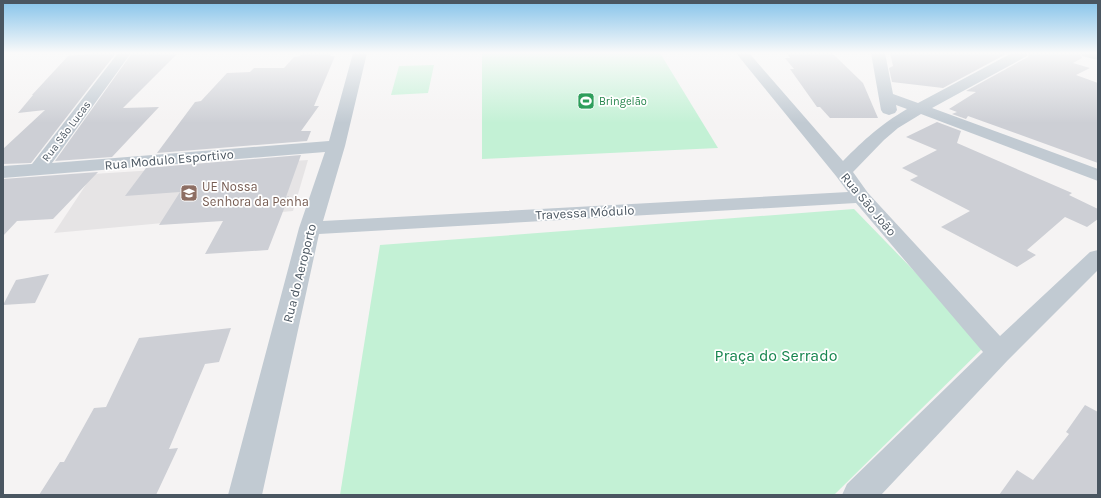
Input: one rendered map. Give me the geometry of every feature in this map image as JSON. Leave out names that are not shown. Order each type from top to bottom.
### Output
[{"type":"street","name":"Rua São Lucas","points":[[37,170],[108,76]]},
{"type":"street","name":"Rua do Aeroporto","points":[[245,495],[310,228],[336,146],[354,76]]},
{"type":"street","name":"Rua São João","points":[[762,76],[843,172],[861,197],[999,353]]},
{"type":"street","points":[[882,76],[892,125]]},
{"type":"street","points":[[843,172],[878,136],[892,125],[979,76]]},
{"type":"street","points":[[886,96],[1098,174]]},
{"type":"street","name":"Rua Modulo Esportivo","points":[[3,172],[336,146]]},
{"type":"street","name":"Travessa Módulo","points":[[310,228],[861,197]]},
{"type":"street","points":[[859,495],[999,353],[1098,257]]},
{"type":"shaded area","name":"UE Nossa Senhora da Penha","points":[[308,160],[293,211],[54,233],[93,174]]},
{"type":"green space","points":[[396,76],[432,76],[428,93],[391,95]]},
{"type":"green space","name":"Bringelão","points":[[482,76],[674,76],[718,148],[482,159]]},
{"type":"green space","name":"Praça do Serrado","points":[[854,209],[986,345],[834,495],[340,495],[380,245]]},
{"type":"building","points":[[49,76],[98,76],[31,163],[3,164],[3,149],[45,110],[18,113]]},
{"type":"building","points":[[115,76],[155,76],[123,108],[159,107],[112,157],[55,161]]},
{"type":"building","points":[[224,76],[326,76],[314,106],[319,106],[301,131],[311,131],[307,141],[157,153],[195,102],[201,101]]},
{"type":"building","points":[[795,76],[856,76],[863,83],[878,118],[830,118],[820,107],[817,107]]},
{"type":"building","points":[[891,76],[965,76],[943,88],[892,82]]},
{"type":"building","points":[[993,76],[1079,76],[1098,83],[1098,163],[968,116],[966,119],[952,114],[957,112],[949,109],[976,92],[966,91]]},
{"type":"building","points":[[937,122],[961,131],[957,143],[1072,193],[1069,195],[1098,209],[1098,219],[1087,227],[1065,217],[1027,250],[1036,255],[1017,267],[941,227],[970,211],[910,180],[918,176],[902,168],[937,150],[906,137]]},
{"type":"building","points":[[301,155],[286,197],[289,196],[268,250],[205,254],[223,221],[159,225],[180,192],[125,196],[146,168]]},
{"type":"building","points":[[98,172],[53,219],[17,221],[3,236],[3,179]]},
{"type":"building","points":[[49,274],[35,303],[3,305],[16,280]]},
{"type":"building","points":[[231,328],[219,362],[205,364],[169,449],[178,448],[156,495],[39,495],[60,462],[64,462],[94,408],[106,407],[139,338]]},
{"type":"building","points":[[1085,405],[1098,412],[1098,495],[999,495],[1017,470],[1033,480],[1069,434],[1066,432]]},
{"type":"place","name":"Bringelão","points":[[586,101]]},
{"type":"place","name":"UE Nossa Senhora da Penha","points":[[189,193]]}]
